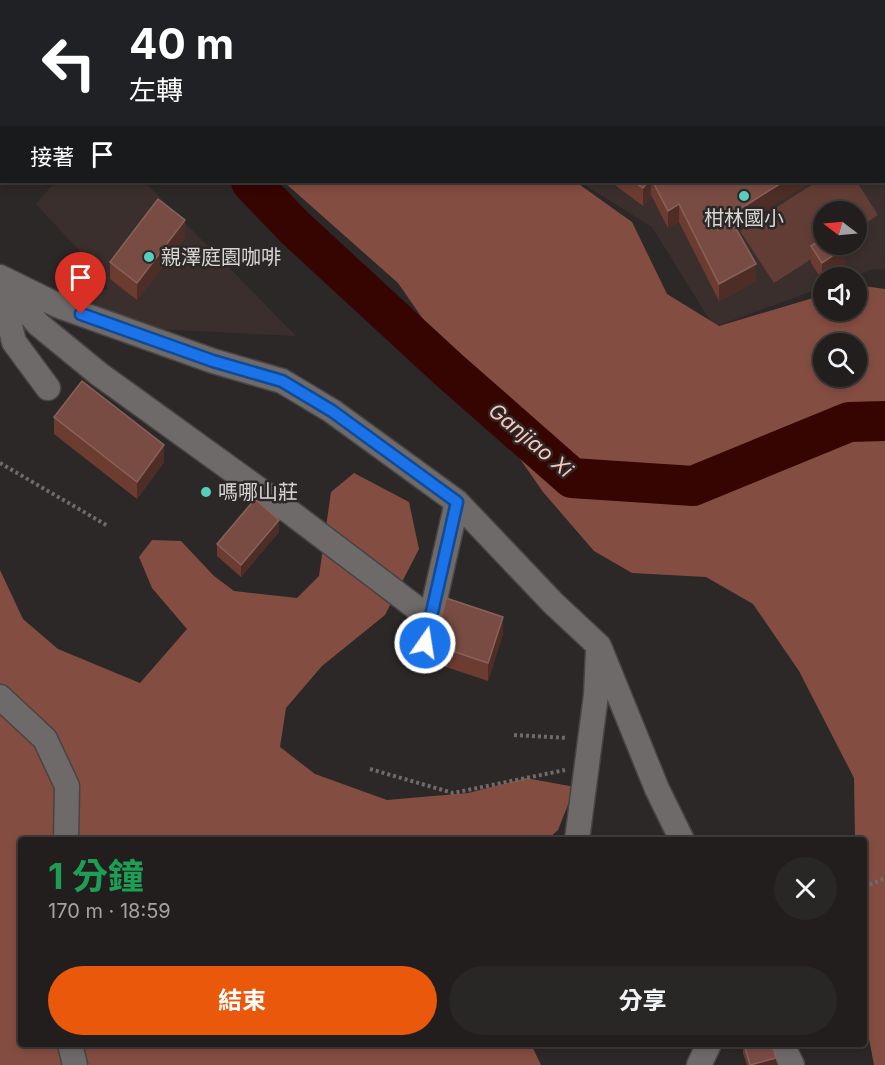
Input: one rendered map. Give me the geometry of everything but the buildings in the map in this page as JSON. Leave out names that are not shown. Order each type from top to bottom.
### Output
[{"type":"street","points":[[0,279],[14,342],[48,388]]},
{"type":"street","points":[[0,279],[59,306],[213,361],[282,381],[332,411],[457,502],[553,603],[598,646],[657,789],[681,837]]},
{"type":"street","points":[[0,279],[38,324],[99,374],[286,509],[430,619]]},
{"type":"street","points":[[425,643],[457,502]]},
{"type":"street","points":[[577,837],[590,740],[598,646]]},
{"type":"street","points":[[0,698],[45,739],[66,786],[66,837]]},
{"type":"street","points":[[71,1047],[75,1065]]},
{"type":"street","points":[[699,1065],[708,1047]]},
{"type":"street","points":[[783,1047],[792,1065]]},
{"type":"path","points":[[0,463],[108,526]]},
{"type":"path","points":[[514,735],[590,740]]},
{"type":"path","points":[[370,769],[453,793],[586,766]]},
{"type":"path","points":[[867,886],[885,878]]},
{"type":"shaded area","points":[[54,183],[146,183],[296,336],[76,325],[77,294],[108,289],[99,272],[36,204]]},
{"type":"shaded area","points":[[285,183],[577,183],[632,222],[667,294],[719,326],[813,298],[813,321],[867,321],[867,286],[885,289],[885,1065],[874,1065],[867,1028],[867,837],[855,837],[854,778],[799,671],[753,604],[706,577],[632,573],[594,551],[543,492],[398,283]]},
{"type":"shaded area","name":"柑林國小","points":[[582,183],[885,183],[885,270],[874,269],[867,271],[867,267],[813,267],[813,291],[714,327],[652,227]]},
{"type":"shaded area","points":[[814,183],[858,183],[878,215],[867,222],[867,201],[813,201],[813,255],[817,255],[774,283],[740,231]]},
{"type":"shaded area","points":[[354,473],[409,502],[419,549],[385,615],[322,666],[286,708],[280,747],[315,774],[387,800],[468,793],[526,778],[575,787],[558,830],[550,837],[18,837],[18,1047],[532,1047],[541,1065],[0,1065],[0,570],[23,619],[58,649],[140,683],[187,629],[152,588],[139,557],[152,540],[181,541],[214,576],[234,591],[297,598],[319,576],[331,492]]},
{"type":"waterway","name":"Ganjiao Xi","points":[[252,183],[294,227],[448,369],[572,478],[693,486],[849,422],[885,421]]},
{"type":"place","name":"柑林國小","points":[[744,196]]},
{"type":"place","name":"親澤庭園咖啡","points":[[149,257]]},
{"type":"place","name":"嗎哪山莊","points":[[206,492]]},
{"type":"route","points":[[81,314],[213,361],[282,381],[332,411],[457,502],[425,643]]}]
